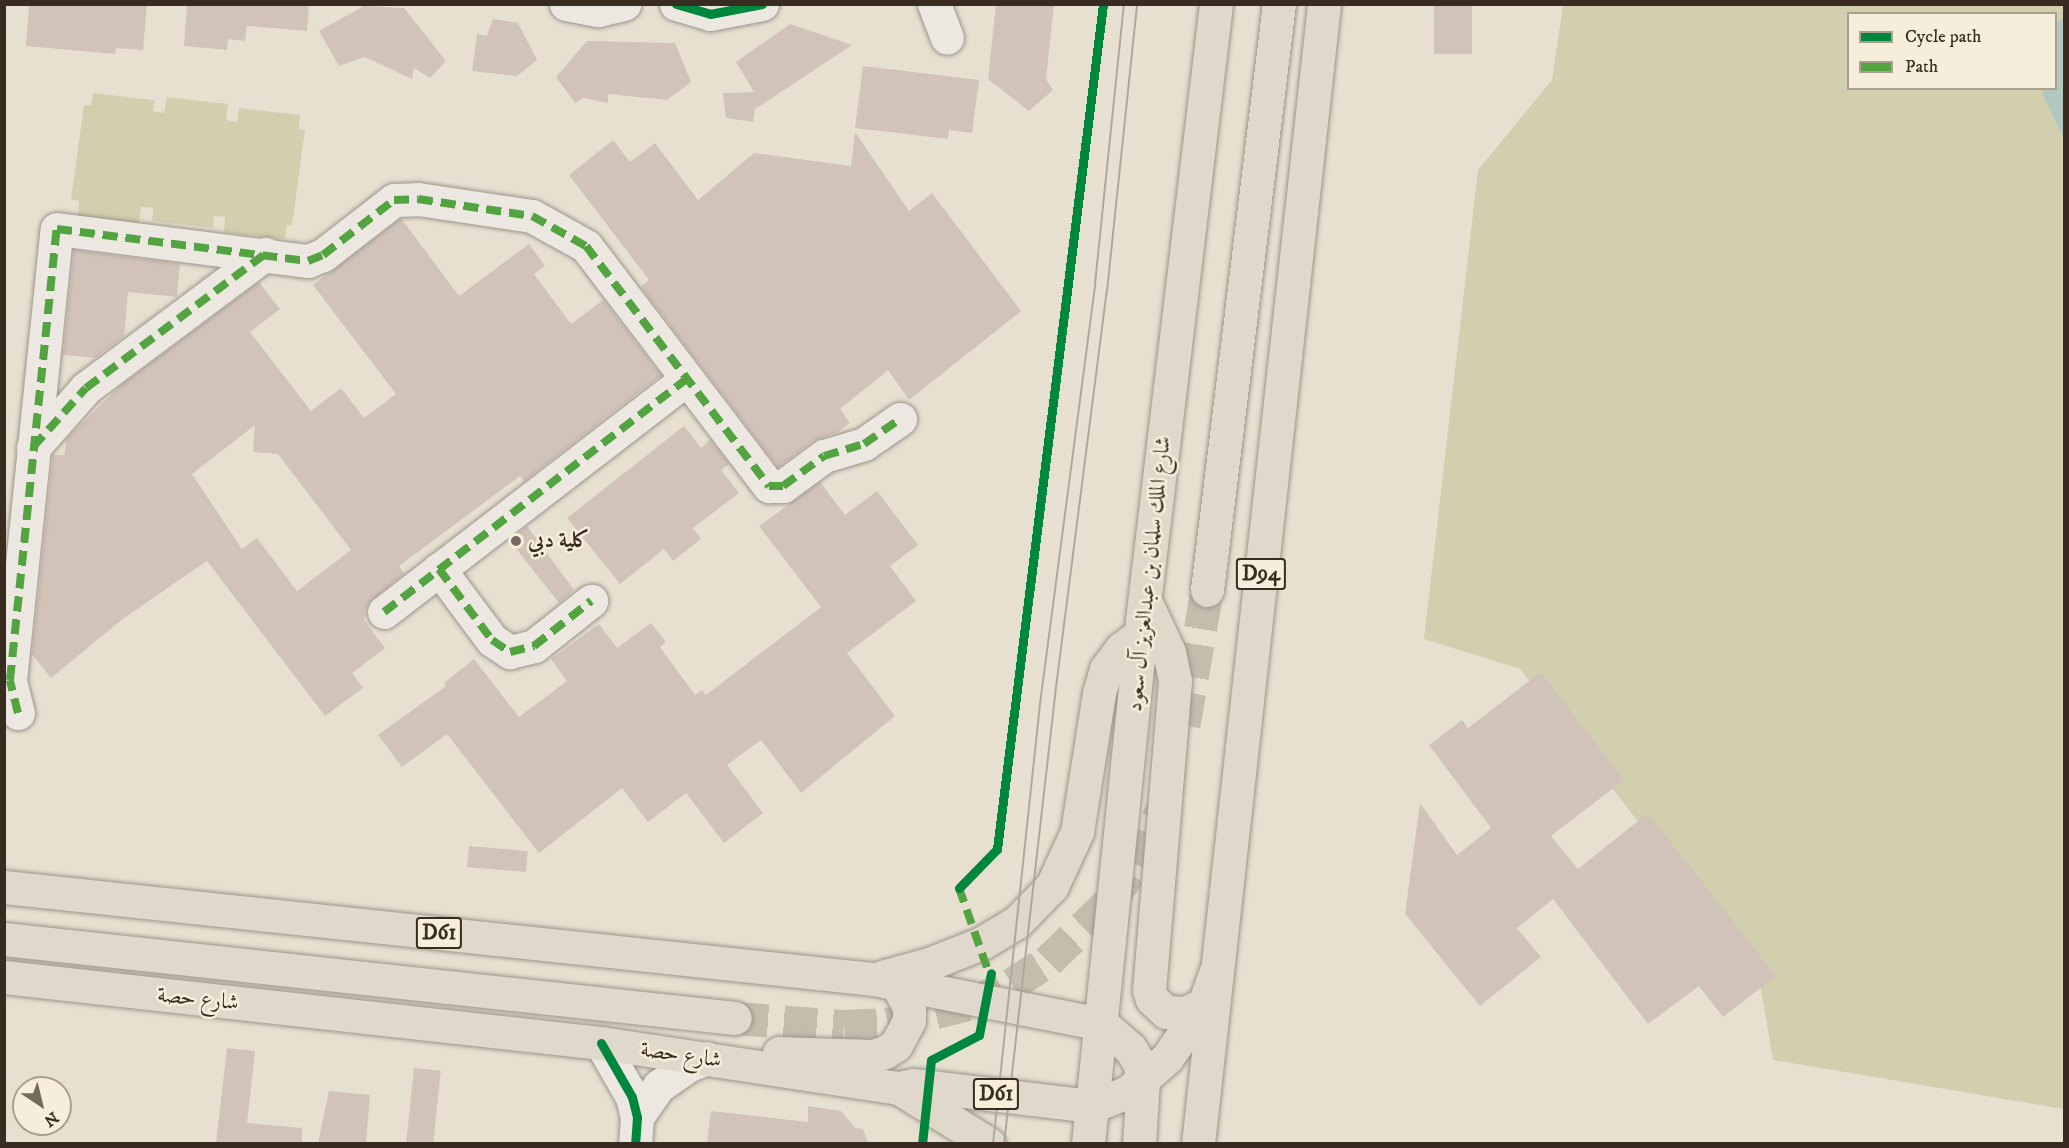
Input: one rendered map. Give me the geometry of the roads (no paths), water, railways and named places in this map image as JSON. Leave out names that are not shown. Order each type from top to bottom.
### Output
[{"type":"main road","name":"شارع الملك سلمان بن عبدالعزيز آل سعود","points":[[1088,1143],[1141,634],[1216,4]]},
{"type":"main road","points":[[1207,590],[1279,4]]},
{"type":"main road","name":"D94","points":[[1198,1143],[1324,4]]},
{"type":"main road","points":[[1145,601],[1169,652],[1175,700],[1149,990],[1152,999],[1166,1012],[1185,1013],[1204,1005]]},
{"type":"main road","points":[[885,981],[982,944],[1017,922],[1052,886],[1077,832],[1106,669],[1121,649],[1141,634]]},
{"type":"main road","name":"D61","points":[[4,887],[885,981]]},
{"type":"main road","points":[[4,939],[735,1018]]},
{"type":"main road","name":"شارع حصة","points":[[4,977],[601,1043],[899,1088],[913,1085],[1093,1106],[1128,1092],[1167,1058],[1204,1005],[1217,969]]},
{"type":"main road","points":[[885,981],[1102,1024],[1130,1048],[1143,1080],[1139,1143]]},
{"type":"main road","points":[[743,1064],[783,1052],[872,1056],[885,1053],[897,1045],[909,1021],[909,1007],[885,981]]},
{"type":"main road","points":[[899,1088],[989,1143]]},
{"type":"main road","points":[[1095,1143],[1104,1132],[1114,1130],[1124,1133],[1134,1143]]},
{"type":"street","points":[[566,4],[598,10],[624,4]]},
{"type":"street","points":[[676,4],[710,14],[762,4]]},
{"type":"street","points":[[934,4],[946,38]]},
{"type":"street","points":[[18,713],[10,680],[57,228],[314,259],[383,206],[406,198],[532,216],[586,246],[765,481],[775,487],[833,451],[864,444],[900,419]]},
{"type":"street","points":[[33,448],[86,388],[265,254]]},
{"type":"street","points":[[384,612],[687,379]]},
{"type":"street","points":[[439,569],[492,640],[510,652],[534,646],[591,601]]},
{"type":"street","points":[[601,1043],[624,1077],[636,1130]]},
{"type":"street","points":[[636,1130],[659,1086],[690,1065],[707,1059]]},
{"type":"tunnel","points":[[1184,725],[1207,590]]},
{"type":"tunnel","points":[[735,1018],[844,1026],[888,1024],[972,1003],[1012,984],[1048,961],[1111,900],[1136,864],[1162,810]]},
{"type":"tram line","points":[[993,1144],[1040,704],[1095,284],[1124,4]]},
{"type":"tram line","points":[[1004,1144],[1055,695],[1107,291],[1137,4]]},
{"type":"place","name":"كلية دبي","points":[[516,541]]}]
